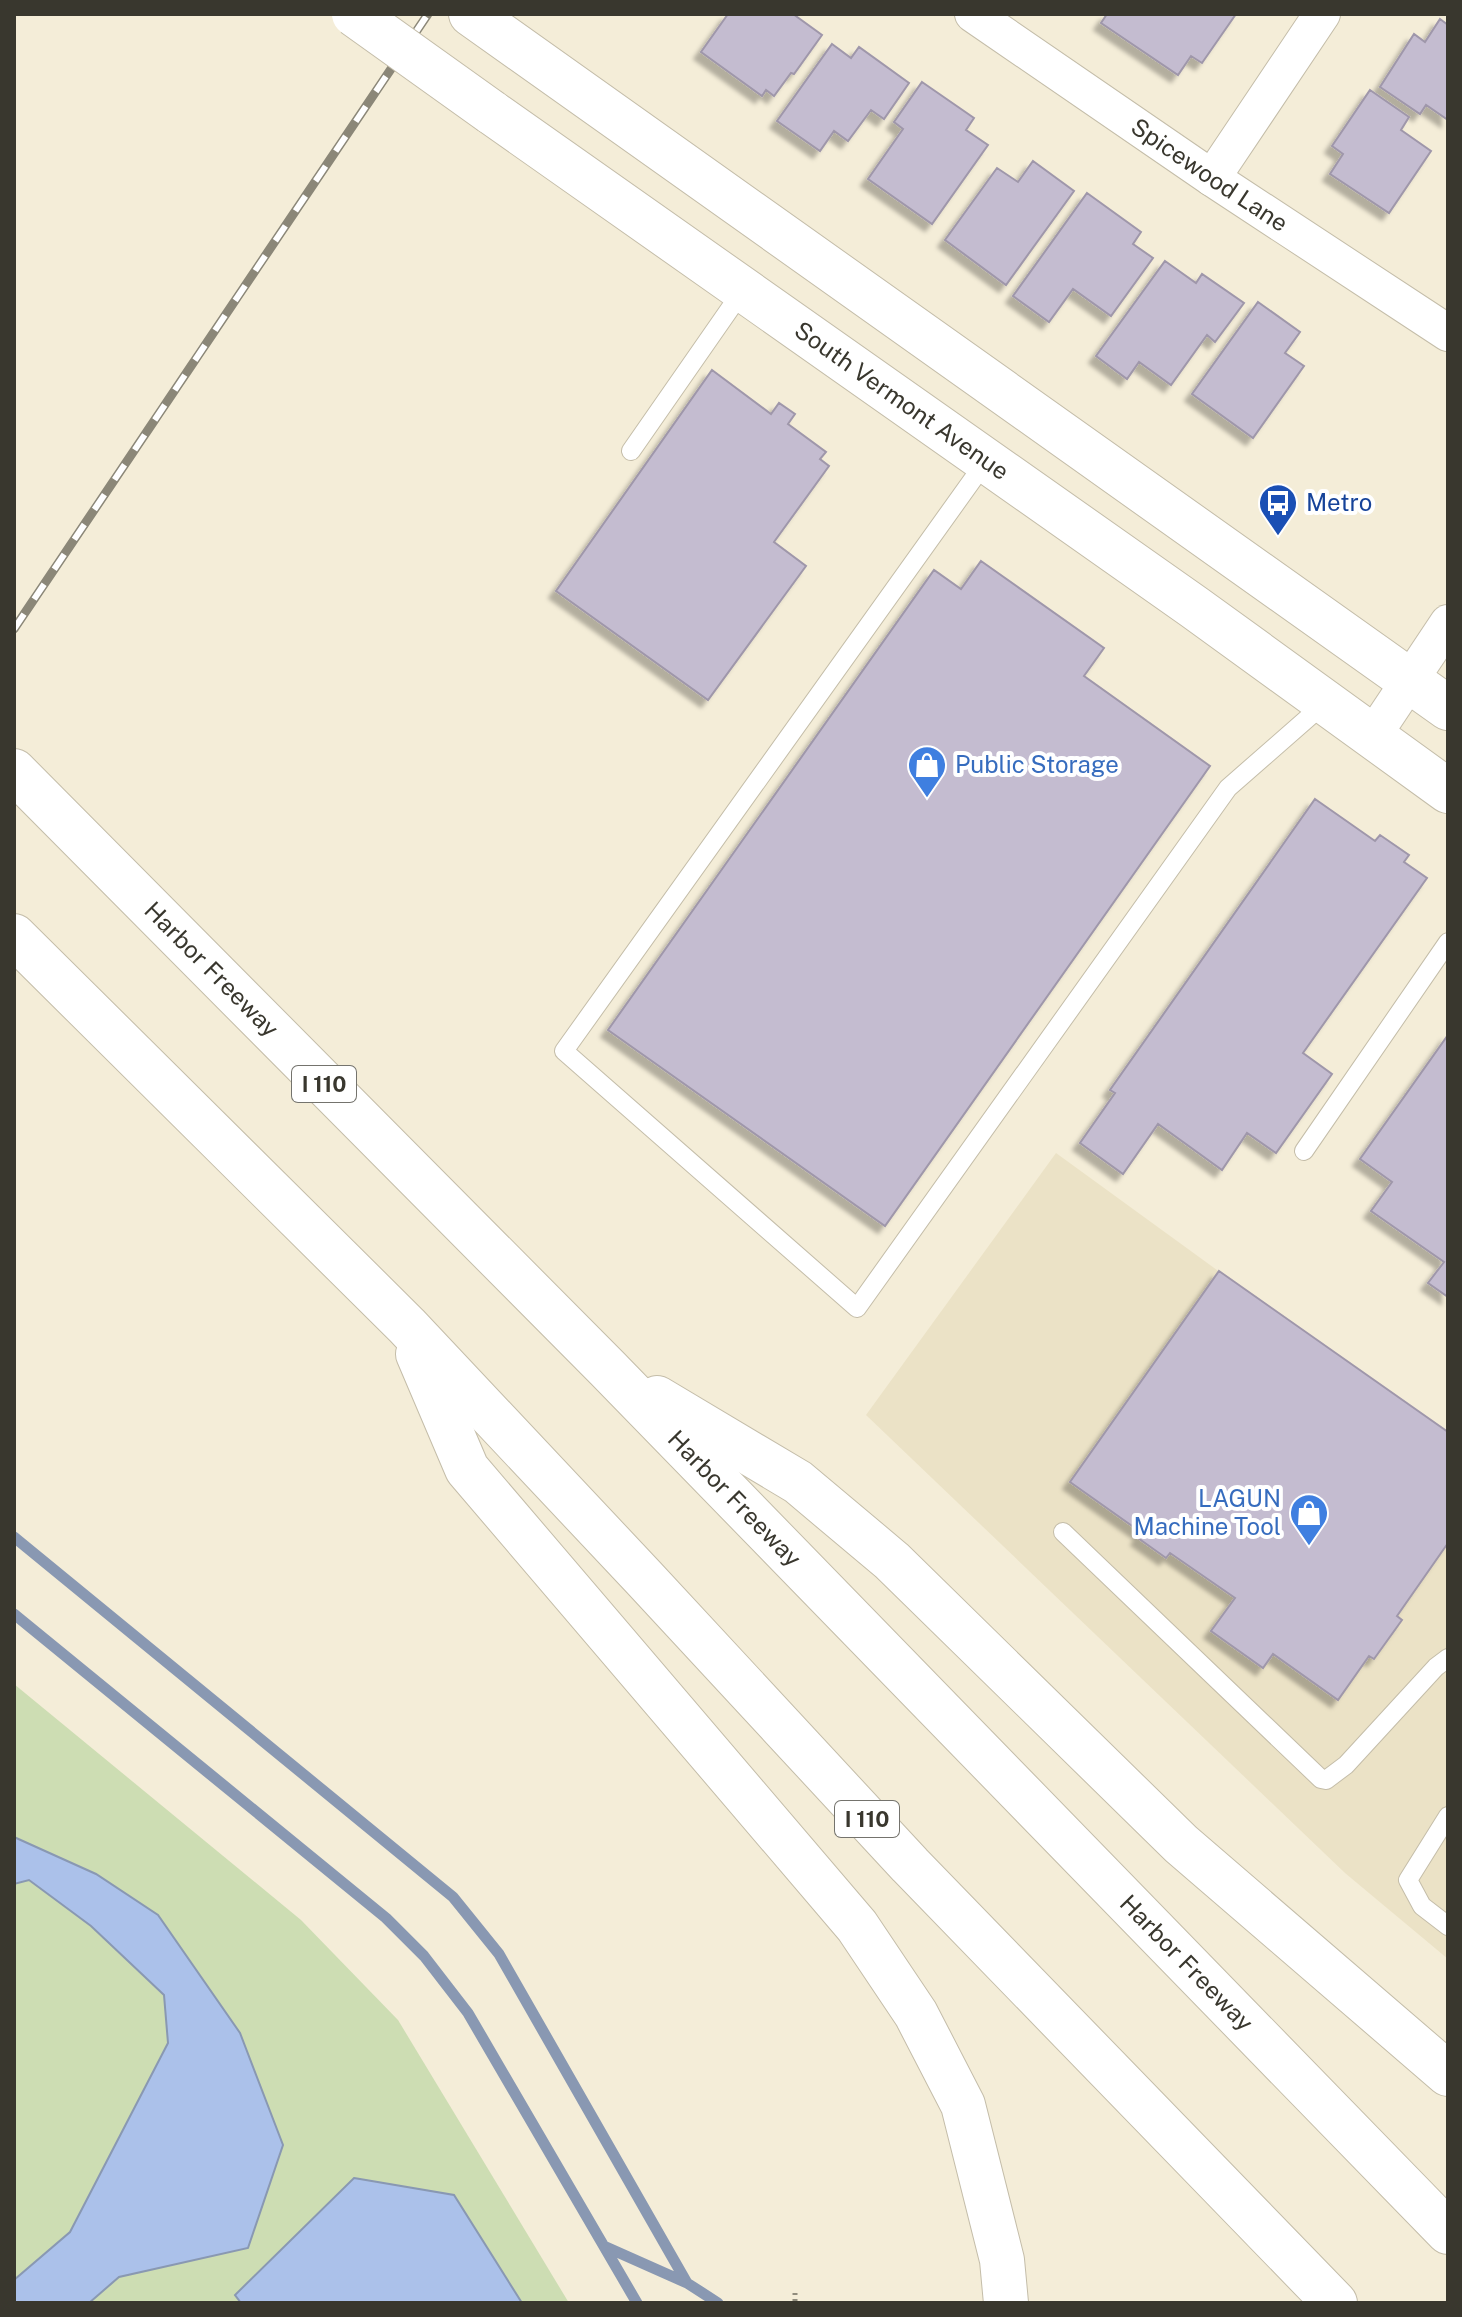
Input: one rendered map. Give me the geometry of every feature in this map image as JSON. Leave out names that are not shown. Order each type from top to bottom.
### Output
[{"type":"main road","name":"South Vermont Avenue","points":[[354,14],[1194,607],[1448,791]]},
{"type":"main road","points":[[471,14],[1448,708]]},
{"type":"main road","name":"Harbor Freeway","points":[[28,785],[607,1368],[1448,2232]]},
{"type":"main road","name":"I 110","points":[[14,936],[407,1326],[910,1865],[1335,2303]]},
{"type":"main road","points":[[407,1326],[467,1469],[857,1926],[916,2014],[963,2105],[1002,2260],[1006,2303]]},
{"type":"main road","points":[[607,1368],[810,1492],[892,1561],[1181,1844],[1448,2074]]},
{"type":"street","name":"Spicewood Lane","points":[[973,14],[1212,178],[1448,333]]},
{"type":"street","points":[[1212,178],[1322,14]]},
{"type":"street","points":[[1372,737],[1448,623]]},
{"type":"lane","points":[[631,451],[743,290]]},
{"type":"lane","points":[[986,461],[564,1051],[857,1308],[1228,788],[1325,703]]},
{"type":"lane","points":[[1304,1151],[1448,942]]},
{"type":"lane","points":[[1063,1532],[1321,1779],[1334,1776],[1346,1765],[1436,1667],[1448,1658]]},
{"type":"lane","points":[[1448,1816],[1408,1880],[1422,1906],[1448,1926]]},
{"type":"path","points":[[795,2293],[795,2303]]},
{"type":"shaded area","points":[[1056,1153],[1448,1438],[1448,1959],[1345,1873],[866,1415]]},
{"type":"green space","points":[[14,1684],[301,1920],[398,2020],[569,2303],[14,2303]]},
{"type":"water","points":[[14,1837],[96,1874],[158,1915],[240,2033],[283,2145],[248,2248],[119,2277],[89,2303],[14,2303],[14,2280],[70,2232],[168,2043],[164,1995],[91,1926],[29,1880],[14,1884]]},
{"type":"water","points":[[354,2178],[454,2195],[522,2303],[241,2303],[235,2295]]},
{"type":"building","points":[[728,14],[793,14],[822,35],[774,96],[766,90],[762,96],[701,52]]},
{"type":"building","points":[[1107,14],[1236,14],[1202,63],[1191,56],[1178,75],[1101,23]]},
{"type":"building","points":[[1440,19],[1448,25],[1448,120],[1426,105],[1420,114],[1380,87],[1414,34],[1425,42]]},
{"type":"building","points":[[832,44],[851,58],[859,47],[909,83],[884,119],[871,110],[848,141],[834,131],[820,151],[777,121]]},
{"type":"building","points":[[922,82],[974,118],[966,130],[988,145],[932,224],[868,179],[903,129],[894,122]]},
{"type":"building","points":[[1370,90],[1409,117],[1401,130],[1431,151],[1389,213],[1330,174],[1343,154],[1332,146]]},
{"type":"building","points":[[1033,161],[1074,191],[1006,285],[945,240],[997,168],[1018,182]]},
{"type":"building","points":[[1087,193],[1141,232],[1133,244],[1153,258],[1111,316],[1073,289],[1049,322],[1013,296]]},
{"type":"building","points":[[1165,261],[1196,283],[1202,274],[1244,303],[1215,342],[1207,335],[1171,385],[1139,362],[1127,379],[1096,356]]},
{"type":"building","points":[[1258,302],[1300,332],[1285,353],[1304,366],[1253,438],[1192,394]]},
{"type":"building","points":[[712,370],[771,414],[779,403],[795,414],[788,424],[826,452],[820,459],[829,466],[774,542],[806,566],[708,700],[556,591]]},
{"type":"building","points":[[981,561],[1104,648],[1084,676],[1210,766],[885,1226],[608,1030],[934,570],[961,589]]},
{"type":"building","points":[[1315,799],[1375,841],[1380,835],[1409,855],[1404,862],[1427,878],[1303,1053],[1332,1074],[1276,1153],[1247,1133],[1222,1170],[1158,1124],[1123,1174],[1080,1143],[1115,1093],[1110,1090]]},
{"type":"building","points":[[1448,1035],[1448,1297],[1428,1283],[1444,1262],[1371,1211],[1392,1182],[1360,1159]]},
{"type":"building","points":[[1219,1271],[1448,1432],[1448,1543],[1397,1616],[1402,1620],[1374,1659],[1369,1656],[1338,1700],[1273,1654],[1263,1668],[1211,1631],[1235,1598],[1170,1553],[1166,1558],[1138,1538],[1142,1533],[1070,1482]]},
{"type":"waterway","points":[[14,1537],[453,1897],[499,1954],[687,2283]]},
{"type":"waterway","points":[[14,1614],[386,1918],[424,1956],[468,2013],[637,2303]]},
{"type":"waterway","points":[[606,2247],[687,2283],[718,2303]]},
{"type":"railway","points":[[14,629],[428,14]]},
{"type":"place","name":"Metro","points":[[1278,537]]},
{"type":"place","name":"Public Storage","points":[[927,799]]},
{"type":"place","name":"LAGUN Machine Tool","points":[[1309,1547]]}]
